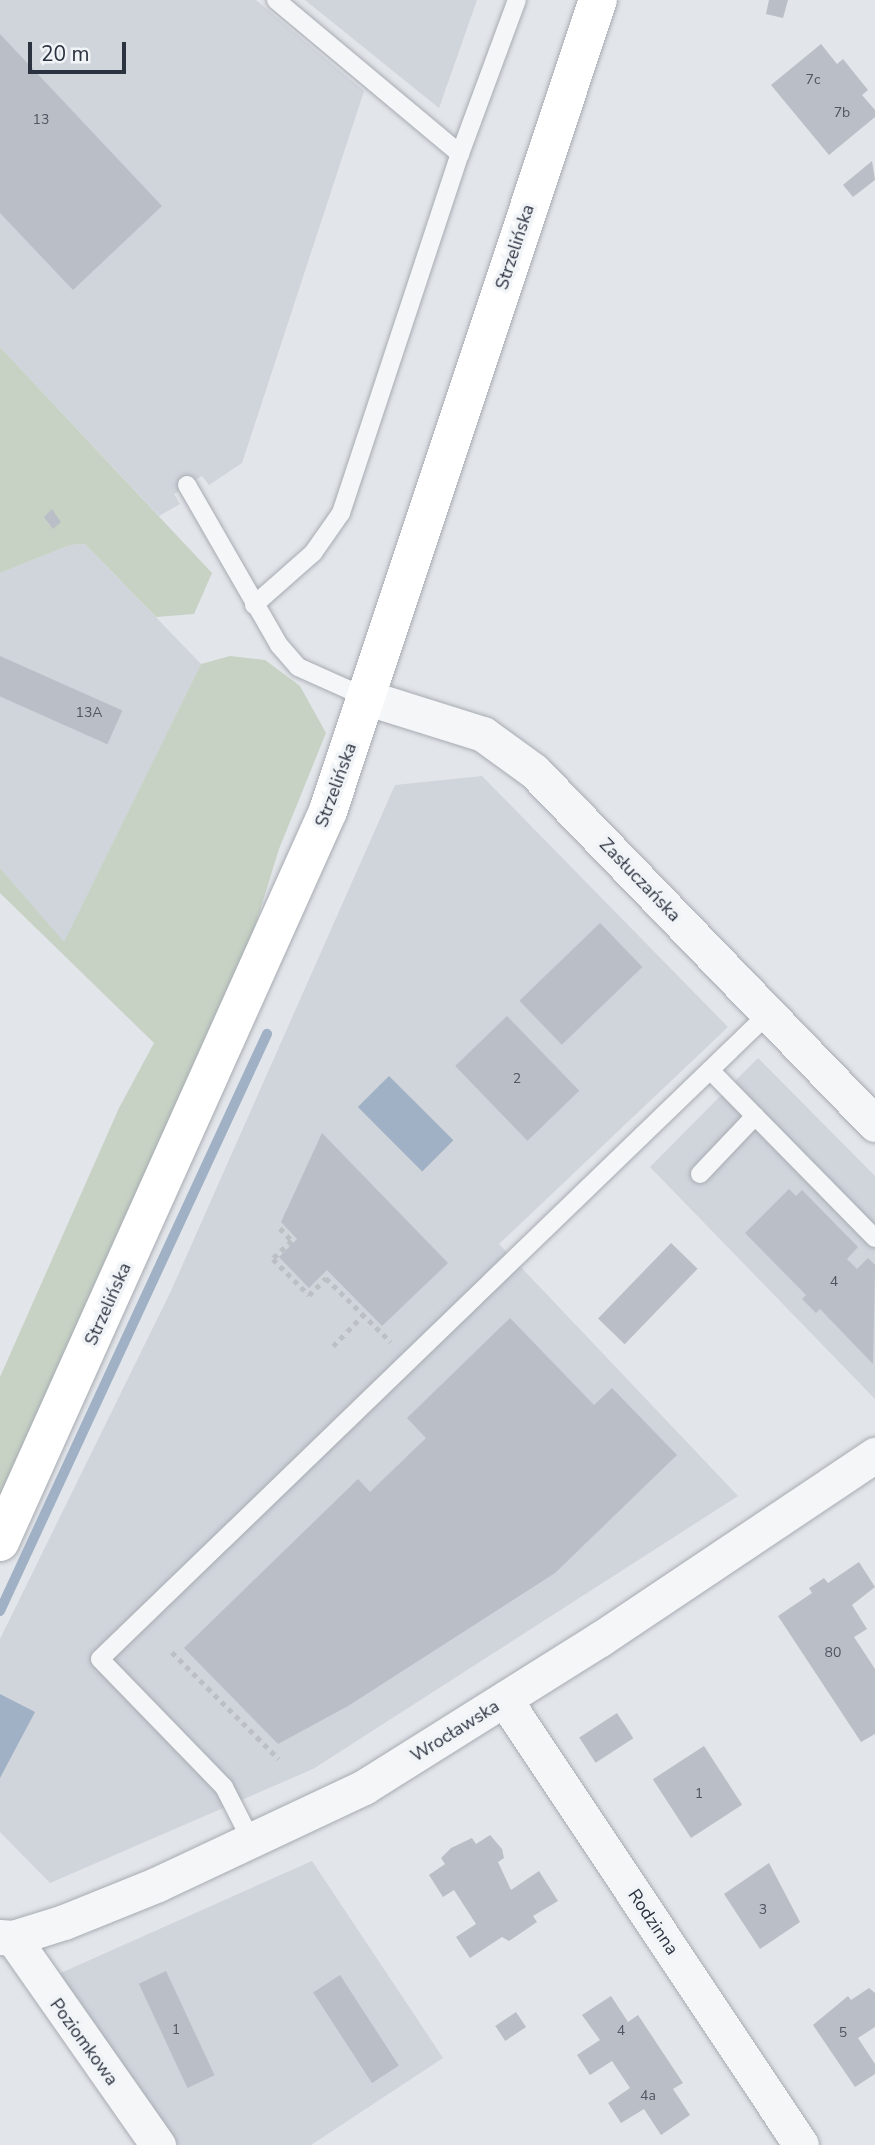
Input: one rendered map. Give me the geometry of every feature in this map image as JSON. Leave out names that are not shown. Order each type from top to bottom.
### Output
[{"type":"main road","name":"Strzelińska","points":[[0,1542],[264,959],[328,811],[598,0]]},
{"type":"street","name":"Zasłuczańska","points":[[365,698],[483,734],[534,771],[875,1124]]},
{"type":"street","name":"Wrocławska","points":[[7,1938],[145,1890],[252,1842],[364,1787],[505,1700],[875,1455]]},
{"type":"street","name":"Rodzinna","points":[[505,1700],[801,2145]]},
{"type":"street","name":"Poziomkowa","points":[[7,1938],[158,2145]]},
{"type":"lane","points":[[276,0],[460,154]]},
{"type":"lane","points":[[254,605],[313,553],[341,513],[460,154],[517,0]]},
{"type":"lane","points":[[187,485],[254,605],[298,667],[365,698]]},
{"type":"lane","points":[[252,1842],[224,1787],[100,1659],[768,1014]]},
{"type":"lane","points":[[710,1070],[875,1238]]},
{"type":"lane","points":[[700,1174],[755,1116]]},
{"type":"path","points":[[280,1228],[292,1241],[273,1259],[309,1295],[326,1278],[366,1313],[409,1360]]},
{"type":"path","points":[[333,1346],[366,1313]]},
{"type":"path","points":[[172,1652],[279,1759]]},
{"type":"shaded area","points":[[0,0],[256,0],[364,91],[242,463],[209,485],[202,476],[174,494],[180,504],[159,516],[0,347]]},
{"type":"shaded area","points":[[305,0],[477,0],[439,108]]},
{"type":"shaded area","points":[[85,544],[201,664],[64,943],[0,868],[0,573],[70,545]]},
{"type":"shaded area","points":[[482,776],[728,1027],[499,1244],[738,1496],[313,1769],[50,1883],[0,1832],[0,1639],[171,1291],[395,785]]},
{"type":"shaded area","points":[[758,1058],[875,1176],[875,1399],[650,1167]]},
{"type":"shaded area","points":[[312,1861],[443,2058],[311,2145],[179,2145],[54,1976]]},
{"type":"green space","points":[[0,347],[212,573],[194,614],[156,617],[85,544],[70,545],[0,573]]},
{"type":"green space","points":[[230,656],[265,660],[300,686],[326,733],[279,849],[231,1004],[0,1509],[0,1377],[119,1108],[154,1043],[0,893],[0,868],[64,942],[201,664]]},
{"type":"water","points":[[389,1076],[453,1140],[422,1171],[358,1107]]},
{"type":"water","points":[[0,1694],[35,1712],[0,1778]]},
{"type":"building","points":[[769,0],[788,0],[783,18],[766,14]]},
{"type":"building","points":[[0,34],[162,206],[73,290],[0,213]]},
{"type":"building","points":[[821,44],[837,64],[843,59],[868,90],[862,95],[875,110],[875,117],[829,155],[771,85]]},
{"type":"building","points":[[872,161],[875,180],[853,197],[843,185]]},
{"type":"building","points":[[52,509],[61,522],[53,529],[44,517]]},
{"type":"building","points":[[0,656],[122,711],[107,744],[0,697]]},
{"type":"building","points":[[600,923],[642,967],[562,1045],[519,1001]]},
{"type":"building","points":[[507,1016],[579,1091],[527,1141],[455,1066]]},
{"type":"building","points":[[322,1133],[448,1263],[382,1326],[327,1270],[309,1288],[279,1257],[297,1239],[281,1222]]},
{"type":"building","points":[[789,1189],[796,1196],[802,1190],[858,1247],[847,1259],[857,1269],[868,1258],[875,1265],[873,1364],[820,1309],[816,1313],[802,1299],[806,1295],[745,1233]]},
{"type":"building","points":[[671,1243],[698,1269],[625,1344],[598,1319]]},
{"type":"building","points":[[510,1318],[594,1405],[612,1388],[677,1455],[555,1573],[348,1706],[278,1744],[184,1648],[358,1479],[370,1492],[426,1438],[407,1418]]},
{"type":"building","points":[[859,1562],[875,1587],[852,1605],[867,1629],[854,1637],[875,1669],[875,1734],[861,1742],[778,1616],[812,1593],[809,1588],[824,1578],[828,1583]]},
{"type":"building","points":[[617,1713],[633,1738],[596,1763],[579,1738]]},
{"type":"building","points":[[704,1746],[742,1805],[691,1838],[653,1779]]},
{"type":"building","points":[[490,1835],[502,1849],[504,1858],[498,1862],[511,1890],[539,1871],[558,1901],[533,1916],[537,1922],[509,1941],[502,1937],[470,1958],[456,1937],[476,1924],[454,1890],[443,1897],[429,1875],[445,1864],[441,1858],[451,1848],[472,1838],[476,1844]]},
{"type":"building","points":[[769,1863],[800,1922],[760,1949],[724,1894]]},
{"type":"building","points":[[166,1971],[215,2075],[187,2088],[139,1984]]},
{"type":"building","points":[[340,1975],[399,2066],[372,2083],[313,1992]]},
{"type":"building","points":[[869,1988],[875,1993],[875,2027],[858,2038],[875,2064],[875,2074],[855,2087],[813,2025],[848,1996],[851,2000]]},
{"type":"building","points":[[611,1996],[628,2022],[638,2015],[683,2083],[673,2089],[690,2115],[661,2135],[644,2109],[621,2123],[608,2103],[630,2088],[612,2061],[590,2075],[577,2055],[600,2040],[582,2015]]},
{"type":"building","points":[[516,2012],[526,2027],[505,2041],[495,2026]]},
{"type":"waterway","points":[[0,1611],[267,1034]]}]
